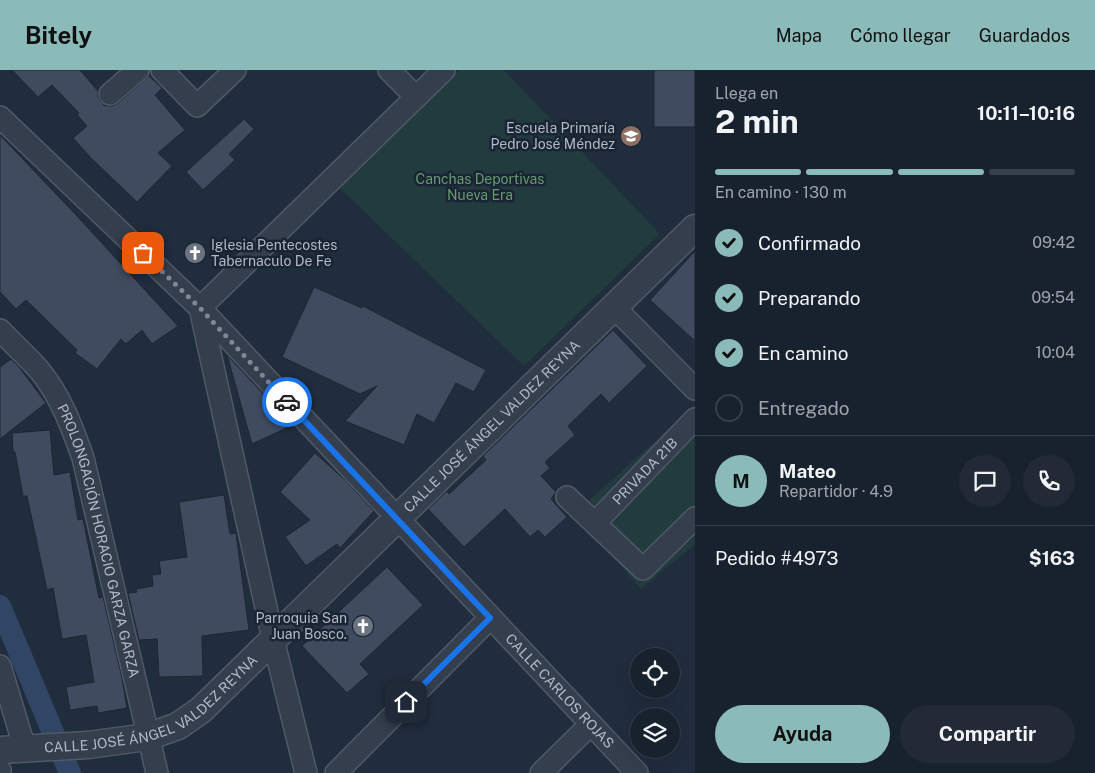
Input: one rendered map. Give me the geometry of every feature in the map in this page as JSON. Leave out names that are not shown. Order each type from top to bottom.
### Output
[{"type":"street","points":[[110,94],[138,70]]},
{"type":"street","points":[[162,70],[197,106],[235,70]]},
{"type":"street","points":[[389,70],[416,97]]},
{"type":"street","points":[[306,773],[273,639],[200,308],[444,70]]},
{"type":"street","name":"CALLE CARLOS ROJAS","points":[[0,117],[200,308],[396,519],[637,773]]},
{"type":"street","name":"CALLE JOSÉ ÁNGEL VALDEZ REYNA","points":[[18,750],[88,745],[147,737],[178,726],[201,710],[695,228]]},
{"type":"street","points":[[614,307],[695,389]]},
{"type":"street","name":"PROLONGACIÓN HORACIO GARZA GARZA","points":[[0,330],[40,371],[58,396],[72,424],[82,458],[157,773]]},
{"type":"street","name":"PRIVADA 21B","points":[[595,523],[695,420]]},
{"type":"street","points":[[566,497],[643,569],[695,518]]},
{"type":"street","points":[[336,773],[490,618]]},
{"type":"street","points":[[0,666],[18,750]]},
{"type":"street","points":[[541,773],[591,724]]},
{"type":"green space","name":"Canchas Deportivas Nueva Era","points":[[459,70],[504,70],[660,234],[524,366],[339,187]]},
{"type":"green space","points":[[695,405],[695,544],[641,589],[575,513]]},
{"type":"building","points":[[12,70],[80,70],[98,91],[98,97],[105,106],[112,106],[118,103],[149,76],[162,88],[155,95],[185,130],[158,153],[172,166],[137,202],[73,138],[87,126],[77,115],[79,113],[52,85],[38,97]]},
{"type":"building","points":[[654,70],[695,70],[695,127],[654,127]]},
{"type":"building","points":[[244,119],[254,129],[229,154],[235,160],[203,190],[186,172]]},
{"type":"building","points":[[0,135],[178,326],[152,344],[142,330],[126,344],[121,339],[97,369],[75,353],[77,350],[26,300],[16,309],[0,292]]},
{"type":"building","points":[[695,251],[695,341],[650,300]]},
{"type":"building","points":[[314,287],[362,308],[363,306],[486,370],[474,392],[456,383],[434,423],[417,414],[404,445],[345,421],[377,386],[360,394],[282,357]]},
{"type":"building","points":[[613,330],[647,366],[609,403],[601,394],[568,426],[575,435],[545,462],[550,468],[541,476],[556,492],[551,499],[567,517],[545,537],[538,530],[530,537],[505,509],[464,547],[428,509],[447,491],[449,494],[486,460],[483,456]]},
{"type":"building","points":[[227,355],[270,401],[291,426],[252,444]]},
{"type":"building","points":[[11,359],[46,403],[0,439],[0,367]]},
{"type":"building","points":[[50,430],[54,475],[70,472],[78,520],[83,519],[99,598],[103,597],[127,708],[98,713],[97,706],[70,710],[66,687],[94,682],[86,635],[62,639],[53,588],[47,590],[27,496],[23,496],[15,452],[13,452],[12,433]]},
{"type":"building","points":[[315,453],[345,480],[374,511],[340,548],[337,544],[306,566],[285,537],[310,520],[280,492]]},
{"type":"building","points":[[224,495],[230,534],[236,533],[249,630],[202,636],[203,676],[159,677],[157,639],[139,640],[128,593],[137,592],[136,589],[153,586],[152,575],[161,574],[159,561],[187,557],[179,502]]},
{"type":"building","name":"Parroquia San Juan Bosco.","points":[[387,567],[423,605],[360,664],[369,674],[347,693],[302,646]]},
{"type":"waterway","points":[[0,606],[70,773]]},
{"type":"way so far","points":[[143,253],[200,308],[287,402]]},
{"type":"place","name":"Escuela Primaría Pedro José Méndez","points":[[631,136]]},
{"type":"place","name":"Iglesia Pentecostes Tabernaculo De Fe","points":[[195,253]]},
{"type":"place","name":"Parroquia San Juan Bosco.","points":[[363,626]]},
{"type":"route","points":[[287,402],[490,618],[406,702]]}]
